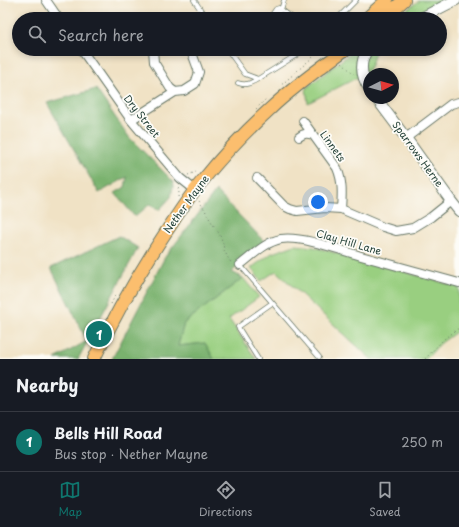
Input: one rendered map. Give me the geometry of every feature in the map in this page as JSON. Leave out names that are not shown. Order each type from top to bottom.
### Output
[{"type":"main road","points":[[374,12],[387,0]]},
{"type":"main road","points":[[391,12],[404,0]]},
{"type":"main road","name":"Nether Mayne","points":[[94,359],[117,311],[137,276],[182,208],[197,195],[204,179],[270,109],[328,56]]},
{"type":"main road","name":"Nether Mayne","points":[[310,74],[336,56]]},
{"type":"street","points":[[46,0],[54,12]]},
{"type":"street","points":[[433,12],[456,0]]},
{"type":"street","name":"Dry Street","points":[[85,56],[131,120],[180,178],[197,195]]},
{"type":"street","points":[[154,56],[154,62],[170,88],[175,92]]},
{"type":"street","points":[[131,120],[175,92],[184,91],[195,84],[199,72],[193,56]]},
{"type":"street","points":[[363,77],[362,63],[364,56]]},
{"type":"street","points":[[406,138],[451,104],[459,102]]},
{"type":"street","name":"Sparrows Herne","points":[[380,104],[459,211]]},
{"type":"street","name":"Linnets","points":[[303,121],[337,168],[340,175],[342,192],[341,209]]},
{"type":"street","points":[[299,137],[304,133],[313,135]]},
{"type":"street","points":[[257,178],[284,206],[290,209],[297,211],[325,208],[341,209],[383,228],[396,231],[413,228],[431,217],[451,201]]},
{"type":"street","name":"Clay Hill Lane","points":[[240,265],[270,243],[290,239],[304,240],[459,283]]},
{"type":"lane","points":[[194,0],[202,12]]},
{"type":"lane","points":[[199,7],[200,0]]},
{"type":"lane","points":[[278,12],[281,10],[284,0]]},
{"type":"lane","points":[[344,12],[356,0]]},
{"type":"lane","points":[[274,12],[279,8],[284,12]]},
{"type":"lane","points":[[233,56],[245,74],[258,79]]},
{"type":"lane","points":[[238,83],[243,85],[248,84],[295,56]]},
{"type":"lane","points":[[240,265],[318,357]]},
{"type":"lane","points":[[258,359],[238,327],[272,302]]},
{"type":"path","points":[[340,60],[354,74]]},
{"type":"path","points":[[197,195],[220,236],[228,258],[233,265],[240,265]]},
{"type":"path","points":[[425,359],[444,339],[459,328]]},
{"type":"green space","points":[[420,0],[448,0],[423,12],[404,12]]},
{"type":"green space","points":[[347,56],[374,56],[369,68],[363,68],[363,75],[308,103],[306,88]]},
{"type":"green space","points":[[96,89],[129,137],[174,182],[171,197],[159,210],[150,204],[135,217],[115,193],[125,187],[127,177],[99,193],[47,103]]},
{"type":"green space","points":[[216,191],[264,241],[232,272],[243,278],[184,323],[178,346],[205,343],[214,359],[112,359],[165,257]]},
{"type":"green space","points":[[119,236],[138,248],[78,359],[55,359],[87,341],[51,268]]},
{"type":"green space","points":[[295,245],[314,247],[459,287],[459,330],[441,343],[426,359],[371,359],[276,271],[261,281],[251,268],[272,253]]},
{"type":"green space","points":[[243,278],[259,297],[229,319],[256,359],[214,359],[205,343],[178,346],[184,323]]},
{"type":"place","name":"Bells Hill Road","points":[[99,334]]}]
